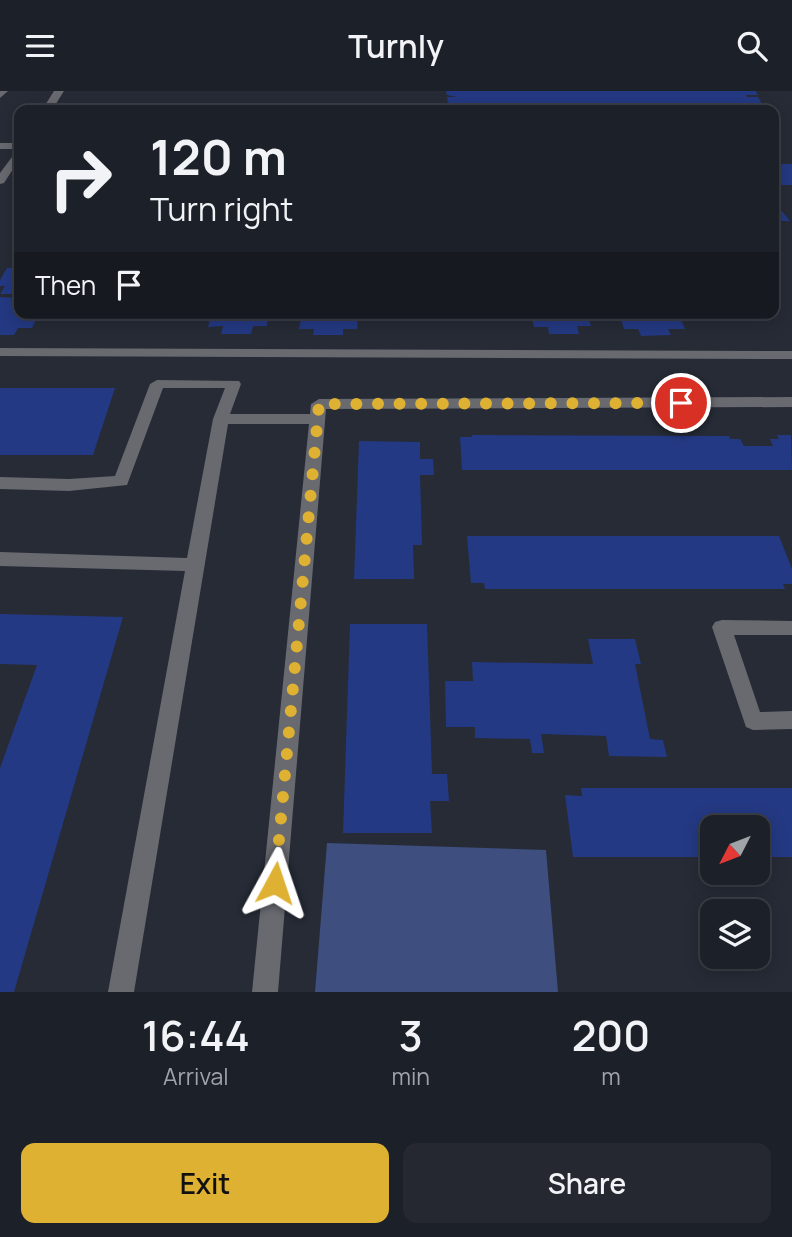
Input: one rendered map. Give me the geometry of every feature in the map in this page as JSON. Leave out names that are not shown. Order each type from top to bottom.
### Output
[{"type":"street","points":[[0,181],[4,170]]},
{"type":"street","points":[[0,352],[792,355]]},
{"type":"street","points":[[0,483],[69,485],[121,481],[157,384],[234,384],[221,419],[121,992]]},
{"type":"street","points":[[265,992],[319,404],[792,402]]},
{"type":"street","points":[[221,419],[318,419]]},
{"type":"street","points":[[0,559],[195,565]]},
{"type":"street","points":[[792,628],[722,627],[753,721],[792,720]]},
{"type":"shaded area","points":[[327,843],[546,850],[558,992],[315,992]]},
{"type":"building","points":[[446,91],[756,91],[758,95],[746,95],[758,97],[762,104],[458,105],[448,103],[447,97],[457,97],[447,95]]},
{"type":"building","points":[[779,164],[792,164],[792,185],[779,185]]},
{"type":"building","points":[[779,208],[790,221],[779,221]]},
{"type":"building","points":[[7,268],[14,268],[14,294],[0,294],[5,286],[0,286],[0,280]]},
{"type":"building","points":[[0,297],[14,298],[14,319],[36,319],[32,328],[18,328],[14,335],[0,335]]},
{"type":"building","points":[[210,319],[268,319],[267,326],[253,326],[251,334],[221,334],[223,326],[208,327]]},
{"type":"building","points":[[301,319],[358,319],[357,329],[343,329],[343,335],[313,335],[314,329],[299,329]]},
{"type":"building","points":[[532,319],[589,319],[591,326],[577,326],[579,334],[549,334],[548,327],[534,327]]},
{"type":"building","points":[[621,319],[681,319],[685,329],[668,329],[671,335],[641,336],[638,329],[624,329]]},
{"type":"building","points":[[0,388],[115,388],[93,455],[0,455]]},
{"type":"building","points":[[777,435],[791,435],[792,470],[462,470],[460,437],[729,436],[730,439],[740,439],[744,446],[773,446],[770,439],[779,439]]},
{"type":"building","points":[[359,441],[420,442],[420,459],[433,459],[434,475],[420,475],[422,545],[413,545],[414,579],[354,579]]},
{"type":"building","points":[[467,536],[779,536],[792,569],[792,584],[783,584],[785,589],[485,589],[484,583],[471,583]]},
{"type":"building","points":[[0,614],[123,617],[14,992],[0,992],[0,768],[37,665],[0,664]]},
{"type":"building","points":[[350,624],[427,624],[432,774],[447,774],[449,801],[430,801],[432,833],[343,833]]},
{"type":"building","points":[[588,639],[635,639],[641,664],[635,664],[650,739],[663,740],[667,757],[609,756],[606,736],[541,734],[544,753],[532,753],[530,739],[475,738],[475,727],[446,727],[445,681],[473,681],[472,662],[593,664]]},
{"type":"building","points":[[581,788],[792,788],[792,857],[770,857],[770,815],[700,815],[700,857],[573,857],[565,795],[582,796]]},
{"type":"route","points":[[275,883],[319,404],[681,403]]}]
